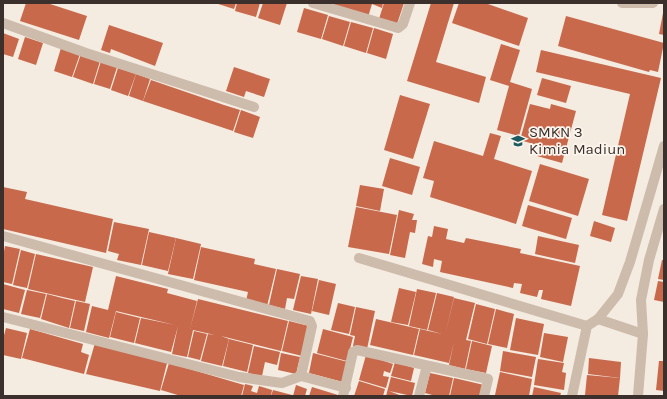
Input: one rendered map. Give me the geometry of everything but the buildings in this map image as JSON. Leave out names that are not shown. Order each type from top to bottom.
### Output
[{"type":"street","points":[[313,3],[398,28],[403,24],[410,3]]},
{"type":"street","points":[[622,3],[653,3]]},
{"type":"street","points":[[3,23],[86,53],[254,106]]},
{"type":"street","points":[[572,396],[587,326],[598,319],[618,294],[630,262],[664,146]]},
{"type":"street","points":[[638,396],[643,334],[641,300],[649,260],[664,209]]},
{"type":"street","points":[[3,236],[310,321],[312,326],[301,376]]},
{"type":"street","points":[[359,258],[587,326]]},
{"type":"street","points":[[3,317],[239,377],[282,383],[301,376],[344,392],[355,350],[488,379],[484,396]]},
{"type":"street","points":[[598,319],[643,334]]},
{"type":"street","points":[[419,396],[427,366]]},
{"type":"place","name":"SMKN 3 Kimia Madiun","points":[[518,141]]}]
